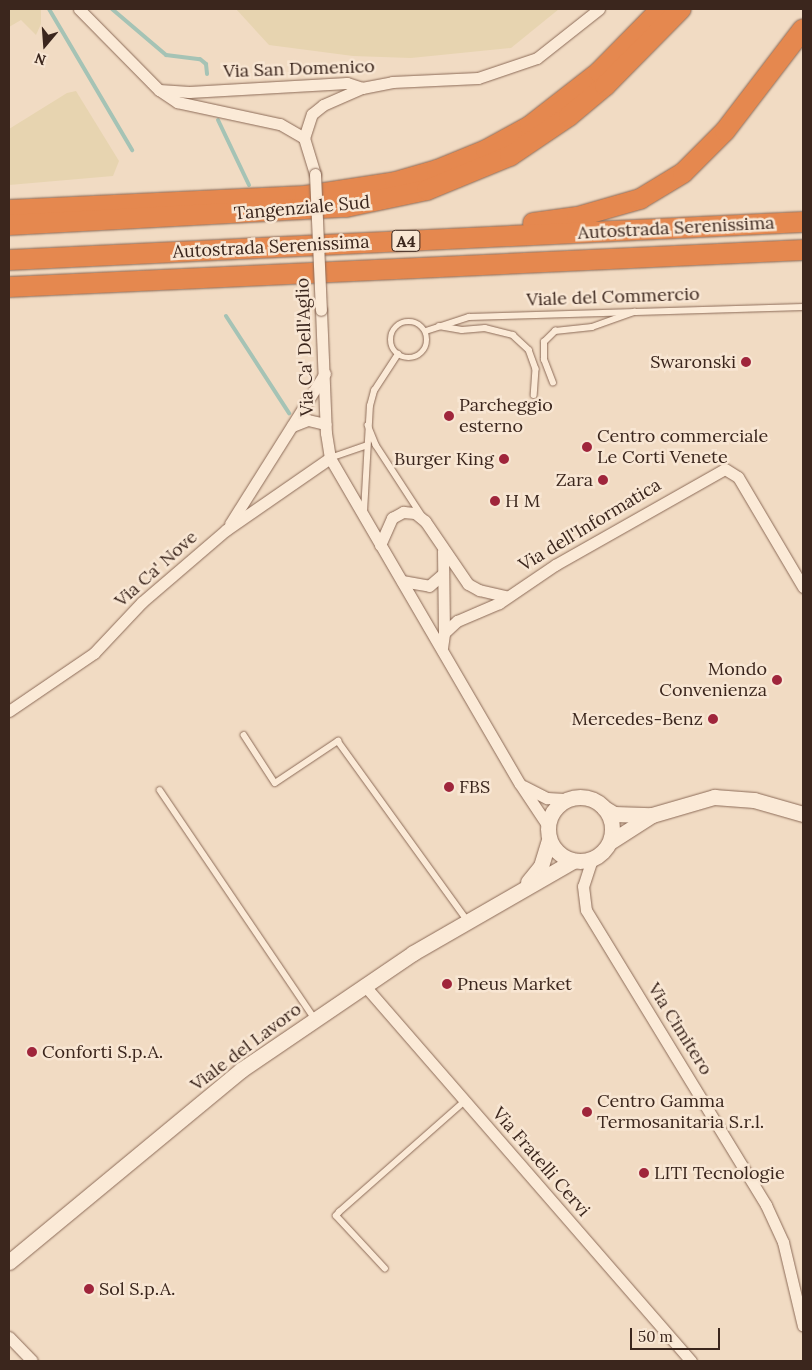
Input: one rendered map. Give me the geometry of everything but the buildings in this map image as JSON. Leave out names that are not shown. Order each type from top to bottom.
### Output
[{"type":"highway","name":"Tangenziale Sud","points":[[9,210],[305,196],[395,182],[437,170],[486,150],[530,126],[599,72],[661,9]]},
{"type":"highway","name":"Tangenziale Sud","points":[[9,225],[346,207],[426,190],[510,156],[569,116],[605,86],[681,9]]},
{"type":"highway","name":"A4","points":[[433,240],[577,217],[640,199],[683,173],[725,131],[803,29]]},
{"type":"highway","name":"Autostrada Serenissima","points":[[9,260],[803,222]]},
{"type":"highway","name":"Autostrada Serenissima","points":[[9,287],[803,250]]},
{"type":"highway","name":"A4","points":[[749,252],[803,264]]},
{"type":"street","points":[[79,9],[159,90],[177,102],[280,124],[304,138],[312,114],[323,104],[362,88]]},
{"type":"street","name":"Via San Domenico","points":[[159,90],[189,92],[346,83],[362,88],[392,82],[478,78],[537,58],[599,9]]},
{"type":"street","name":"Via Ca' Dell'Aglio","points":[[304,138],[314,174],[326,424],[330,458]]},
{"type":"street","points":[[226,530],[325,373]]},
{"type":"street","points":[[292,426],[308,420],[326,424]]},
{"type":"street","points":[[330,458],[548,832],[555,849],[573,861]]},
{"type":"street","name":"Via Ca' Nove","points":[[9,711],[94,653],[142,602],[226,530],[330,458]]},
{"type":"street","name":"Via dell'Informatica","points":[[444,633],[457,621],[506,596],[725,469],[738,477],[803,587]]},
{"type":"street","points":[[380,545],[392,518],[403,512],[415,513],[425,521],[468,584],[479,590],[506,596]]},
{"type":"street","points":[[442,648],[444,633],[443,550]]},
{"type":"street","points":[[402,581],[429,586],[443,574]]},
{"type":"street","points":[[520,784],[547,798],[588,798],[614,814],[631,816],[652,814],[714,797],[754,800],[803,814]]},
{"type":"street","name":"Viale del Lavoro","points":[[524,887],[541,866],[554,809],[569,799]]},
{"type":"street","points":[[604,808],[612,824],[610,842]]},
{"type":"street","points":[[592,859],[610,842],[652,814]]},
{"type":"street","name":"Viale del Lavoro","points":[[9,1262],[241,1070],[315,1019],[467,920],[573,861],[592,859]]},
{"type":"street","name":"Via Cimitero","points":[[592,859],[584,880],[586,910],[766,1205],[783,1242],[803,1326]]},
{"type":"street","name":"Via Fratelli Cervi","points":[[365,986],[691,1361]]},
{"type":"street","points":[[9,1337],[32,1361]]},
{"type":"lane","name":"Viale del Commercio","points":[[426,331],[469,317],[638,310],[803,307]]},
{"type":"lane","points":[[553,383],[544,360],[544,342],[554,331],[592,328],[638,310]]},
{"type":"lane","points":[[412,321],[426,331],[428,339],[424,352],[413,358],[398,354],[391,340],[396,326],[412,321]]},
{"type":"lane","points":[[437,326],[462,330],[485,328],[513,335],[529,350],[536,369],[534,395]]},
{"type":"lane","points":[[364,517],[366,445],[374,391],[398,354]]},
{"type":"lane","points":[[368,423],[376,445],[425,521]]},
{"type":"lane","points":[[330,458],[366,445]]},
{"type":"lane","points":[[244,736],[275,784],[338,741],[467,920]]},
{"type":"lane","points":[[160,790],[315,1019]]},
{"type":"lane","points":[[385,1269],[336,1216],[338,1212],[465,1102]]},
{"type":"shaded area","points":[[9,9],[41,9],[41,24],[36,35],[21,20],[9,27]]},
{"type":"shaded area","points":[[236,9],[559,9],[511,48],[411,58],[353,56],[269,45]]},
{"type":"shaded area","points":[[76,91],[119,161],[113,176],[9,185],[9,129],[67,93]]},
{"type":"waterway","points":[[49,9],[132,150]]},
{"type":"waterway","points":[[112,9],[166,55],[200,59],[206,64],[207,74]]},
{"type":"waterway","points":[[218,120],[249,185]]},
{"type":"waterway","points":[[226,316],[289,413]]},
{"type":"place","name":"Swaronski","points":[[746,362]]},
{"type":"place","name":"Parcheggio esterno","points":[[449,416]]},
{"type":"place","name":"Centro commerciale Le Corti Venete","points":[[587,447]]},
{"type":"place","name":"Burger King","points":[[504,459]]},
{"type":"place","name":"Zara","points":[[603,480]]},
{"type":"place","name":"H M","points":[[495,501]]},
{"type":"place","name":"Mondo Convenienza","points":[[777,680]]},
{"type":"place","name":"Mercedes-Benz","points":[[713,719]]},
{"type":"place","name":"FBS","points":[[449,787]]},
{"type":"place","name":"Pneus Market","points":[[447,984]]},
{"type":"place","name":"Conforti S.p.A.","points":[[32,1052]]},
{"type":"place","name":"Centro Gamma Termosanitaria S.r.l.","points":[[587,1112]]},
{"type":"place","name":"LITI Tecnologie","points":[[644,1173]]},
{"type":"place","name":"Sol S.p.A.","points":[[89,1289]]}]
